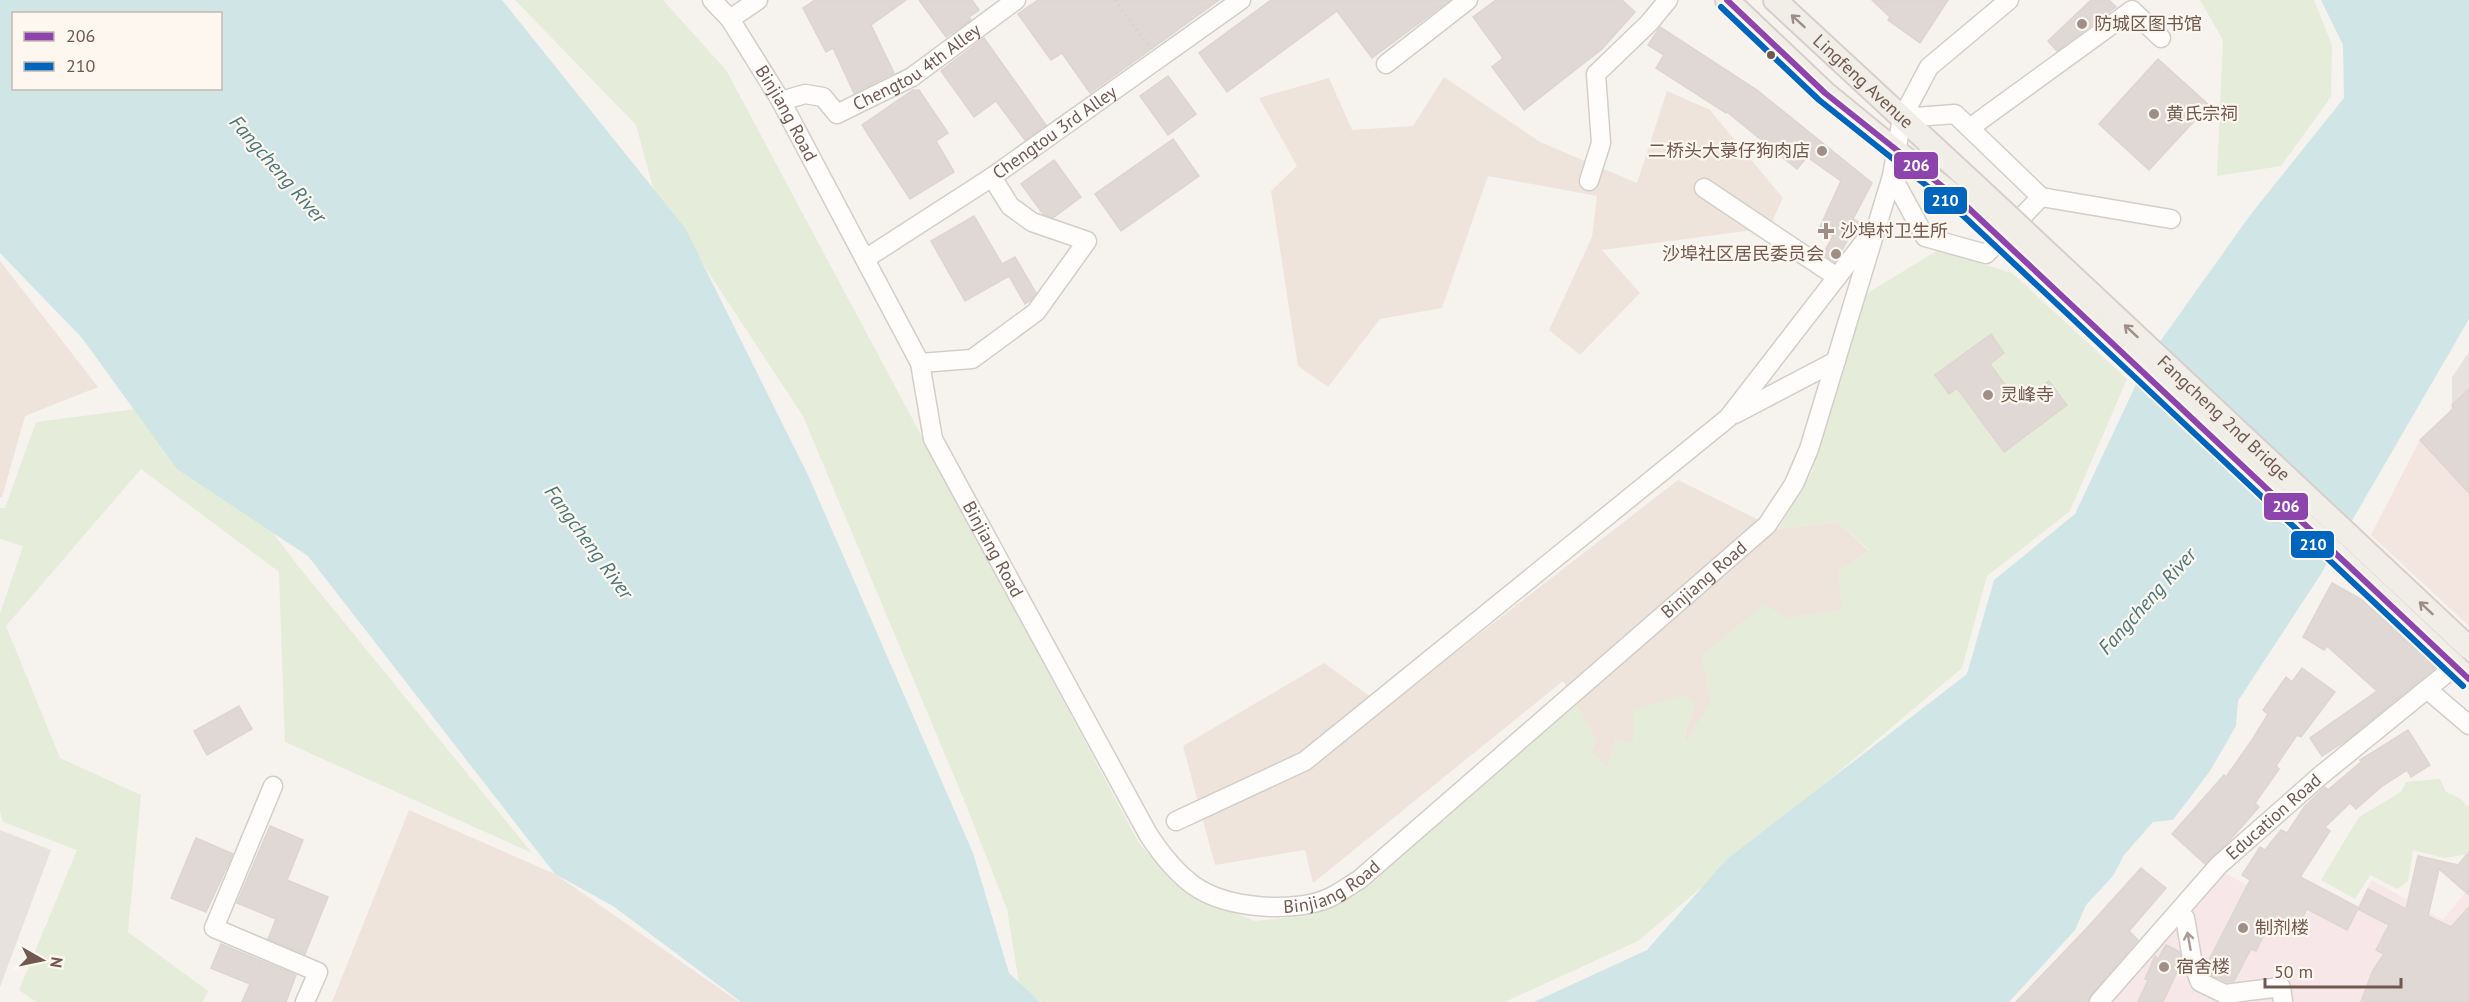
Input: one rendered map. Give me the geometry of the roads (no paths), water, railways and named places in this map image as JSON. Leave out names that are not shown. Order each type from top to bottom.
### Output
[{"type":"main road","name":"Lingfeng Avenue","points":[[1727,0],[1825,93],[1897,152],[1970,195]]},
{"type":"main road","name":"Lingfeng Avenue","points":[[1775,0],[1902,118],[1970,195]]},
{"type":"main road","name":"Fangcheng 2nd Bridge","points":[[1970,195],[2469,648]]},
{"type":"main road","name":"Fangcheng 2nd Bridge","points":[[1970,195],[2469,679]]},
{"type":"street","name":"Binjiang Road","points":[[712,0],[730,20],[781,101],[920,363],[933,439],[1164,860],[1195,887],[1221,899],[1261,906],[1297,907],[1330,897],[1359,880],[1767,525],[1794,484],[1809,449],[1874,229],[1892,176],[1902,118],[1929,67],[2009,0]]},
{"type":"street","points":[[730,20],[758,0]]},
{"type":"street","name":"Chengtou 4th Alley","points":[[781,101],[805,94],[823,97],[837,114],[912,77],[1016,0]]},
{"type":"street","name":"Chengtou 3rd Alley","points":[[865,260],[992,177],[1241,0]]},
{"type":"street","points":[[1386,64],[1468,0]]},
{"type":"street","points":[[1589,181],[1601,143],[1596,74],[1668,0]]},
{"type":"street","points":[[1971,127],[2132,10],[2161,38]]},
{"type":"street","points":[[1902,118],[1955,114],[2041,197],[2171,219]]},
{"type":"street","points":[[1892,176],[1925,237],[1986,254],[2041,197]]},
{"type":"street","points":[[920,363],[972,359],[1036,312],[1087,241],[1032,222],[1010,206],[992,177]]},
{"type":"street","points":[[1704,188],[1837,277]]},
{"type":"street","points":[[1728,418],[1874,229]]},
{"type":"street","points":[[1176,821],[1305,761],[1728,418],[1836,361]]},
{"type":"street","name":"Education Road","points":[[2099,1002],[2219,865],[2320,776],[2469,655]]},
{"type":"street","points":[[2428,690],[2465,715]]},
{"type":"street","points":[[273,786],[214,928],[318,972],[305,1002]]},
{"type":"street","points":[[2179,912],[2185,918],[2193,964],[2200,982],[2225,994],[2281,987],[2283,1002]]},
{"type":"water","name":"Fangcheng River","points":[[0,0],[502,0],[685,228],[808,475],[973,853],[1009,973],[1040,1002],[741,1002],[613,906],[555,874],[308,556],[177,469],[82,338],[0,253]]},
{"type":"water","name":"Fangcheng River","points":[[2321,0],[2469,0],[2469,319],[2321,574],[2238,701],[2236,726],[2210,771],[2173,820],[2153,822],[2124,855],[2113,876],[2086,905],[2075,930],[2009,1002],[1534,1002],[1647,950],[1726,860],[1967,674],[1994,580],[2075,514],[2149,357],[2251,214],[2344,98],[2343,45]]},
{"type":"place","name":"防城区图书馆","points":[[2082,24]]},
{"type":"place","name":"黄氏宗祠","points":[[2154,114]]},
{"type":"place","name":"二桥头大菉仔狗肉店","points":[[1822,151]]},
{"type":"place","name":"沙埠村卫生所","points":[[1826,231]]},
{"type":"place","name":"沙埠社区居民委员会","points":[[1836,254]]},
{"type":"place","name":"灵峰寺","points":[[1988,395]]},
{"type":"place","name":"制剂楼","points":[[2243,928]]},
{"type":"place","name":"宿舍楼","points":[[2164,967]]}]
